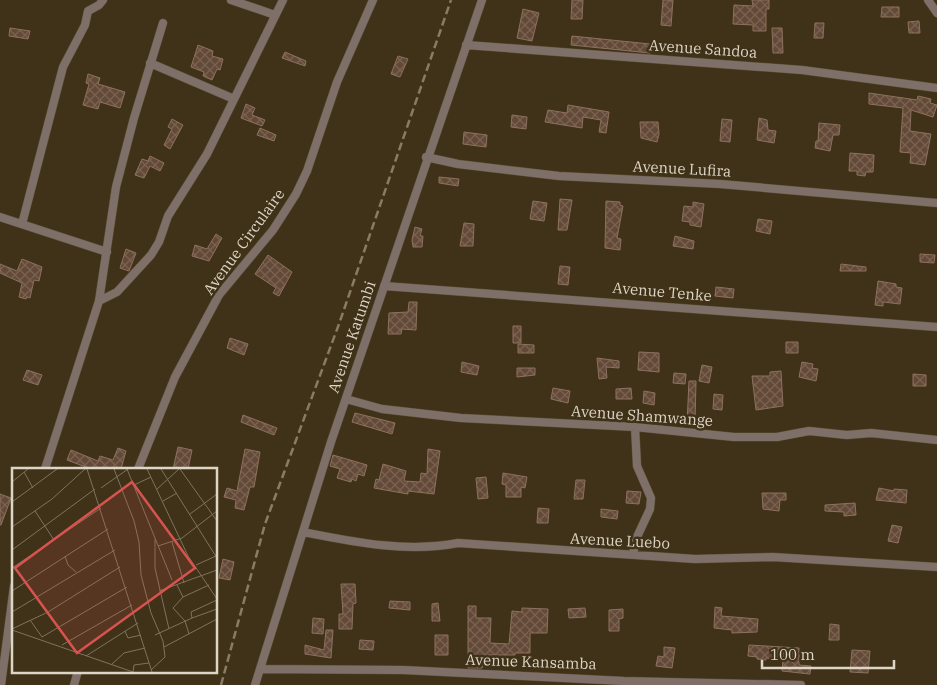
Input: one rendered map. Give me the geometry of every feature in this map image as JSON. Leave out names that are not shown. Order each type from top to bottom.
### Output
[{"type":"street","points":[[22,224],[63,67],[85,25],[88,11],[99,5],[103,0]]},
{"type":"street","points":[[231,0],[275,16]]},
{"type":"street","points":[[99,301],[118,292],[151,256],[160,242],[168,216],[199,169],[283,0]]},
{"type":"street","name":"Avenue Circulaire","points":[[138,468],[175,376],[219,295],[273,230],[296,194],[307,171],[337,82],[373,0]]},
{"type":"street","name":"Avenue Katumbi","points":[[255,685],[346,399],[426,157],[482,0]]},
{"type":"street","points":[[928,0],[937,13]]},
{"type":"street","points":[[45,468],[99,301],[116,187],[163,23]]},
{"type":"street","name":"Avenue Sandoa","points":[[466,45],[802,70],[937,88]]},
{"type":"street","points":[[150,63],[234,99]]},
{"type":"street","name":"Avenue Lufira","points":[[426,157],[458,164],[560,176],[720,184],[937,203]]},
{"type":"street","points":[[0,217],[106,252]]},
{"type":"street","name":"Avenue Tenke","points":[[384,286],[937,327]]},
{"type":"street","name":"Avenue Shamwange","points":[[346,399],[417,414],[635,427],[758,438],[808,431],[847,435],[871,433],[937,440]]},
{"type":"street","points":[[633,554],[636,537],[650,509],[651,498],[637,466],[635,427]]},
{"type":"street","name":"Avenue Luebo","points":[[303,532],[380,546],[435,547],[458,543],[552,551],[728,560],[773,557],[937,567]]},
{"type":"street","points":[[1,685],[2,662],[12,599]]},
{"type":"street","name":"Avenue Kansamba","points":[[260,669],[403,670],[624,683],[802,685]]},
{"type":"street","points":[[74,685],[78,672]]},
{"type":"building","points":[[572,0],[583,0],[582,19],[571,19]]},
{"type":"building","points":[[663,0],[673,0],[671,26],[661,25]]},
{"type":"building","points":[[752,0],[769,0],[769,9],[766,9],[766,31],[753,31],[753,25],[733,24],[734,5],[753,6]]},
{"type":"building","points":[[882,7],[899,7],[899,17],[881,17]]},
{"type":"building","points":[[523,9],[539,13],[532,41],[517,38]]},
{"type":"building","points":[[919,21],[920,33],[909,33],[908,22]]},
{"type":"building","points":[[815,23],[824,23],[823,38],[814,38]]},
{"type":"building","points":[[10,28],[30,31],[28,39],[9,36]]},
{"type":"building","points":[[772,28],[782,28],[783,53],[773,53]]},
{"type":"building","points":[[572,36],[650,44],[650,53],[571,45]]},
{"type":"building","points":[[198,45],[213,51],[212,56],[223,59],[220,70],[217,69],[212,80],[203,76],[204,72],[191,67]]},
{"type":"building","points":[[285,52],[306,61],[305,66],[282,58]]},
{"type":"building","points":[[398,56],[408,59],[400,77],[391,74]]},
{"type":"building","points":[[88,74],[100,78],[98,84],[125,92],[120,108],[100,102],[98,109],[83,105],[89,84],[86,83]]},
{"type":"building","points":[[869,93],[917,100],[918,96],[931,99],[930,103],[937,105],[933,117],[911,110],[910,131],[931,134],[925,165],[910,163],[911,153],[900,152],[903,108],[869,104]]},
{"type":"building","points":[[246,104],[255,108],[252,115],[265,120],[262,126],[241,118]]},
{"type":"building","points":[[568,105],[609,112],[606,133],[599,132],[601,120],[583,117],[582,128],[545,122],[548,110],[567,113]]},
{"type":"building","points":[[512,115],[527,117],[526,129],[511,127]]},
{"type":"building","points":[[759,118],[767,120],[768,130],[776,131],[774,143],[757,140]]},
{"type":"building","points":[[172,119],[183,125],[170,149],[164,145],[172,129],[168,127]]},
{"type":"building","points":[[722,119],[732,120],[730,142],[720,141]]},
{"type":"building","points":[[640,122],[658,122],[659,134],[657,142],[641,138]]},
{"type":"building","points":[[819,123],[840,125],[839,135],[833,135],[830,151],[815,148],[816,141],[818,141]]},
{"type":"building","points":[[260,128],[276,135],[274,141],[257,135]]},
{"type":"building","points":[[464,132],[487,135],[486,147],[463,144]]},
{"type":"building","points":[[850,153],[874,155],[873,172],[866,172],[865,176],[857,175],[857,171],[849,171]]},
{"type":"building","points":[[150,156],[164,163],[160,171],[150,166],[144,178],[135,175],[142,159],[148,161]]},
{"type":"building","points":[[439,177],[459,179],[458,186],[439,183]]},
{"type":"building","points":[[560,199],[572,200],[567,230],[558,230]]},
{"type":"building","points":[[533,201],[547,203],[544,221],[530,219]]},
{"type":"building","points":[[606,201],[620,202],[620,205],[623,206],[617,238],[621,239],[620,250],[605,248]]},
{"type":"building","points":[[693,202],[704,204],[701,227],[682,221],[684,206],[693,207]]},
{"type":"building","points":[[758,219],[772,221],[770,234],[756,231]]},
{"type":"building","points":[[464,223],[474,224],[473,246],[460,246]]},
{"type":"building","points":[[415,227],[422,229],[420,236],[423,236],[422,247],[413,247],[412,240]]},
{"type":"building","points":[[216,234],[222,238],[209,261],[192,256],[195,245],[207,249]]},
{"type":"building","points":[[675,236],[694,241],[693,249],[673,246]]},
{"type":"building","points":[[126,249],[136,253],[129,271],[120,268]]},
{"type":"building","points":[[920,254],[935,255],[934,263],[920,262]]},
{"type":"building","points":[[268,255],[292,272],[279,296],[273,293],[276,288],[255,274]]},
{"type":"building","points":[[22,259],[42,267],[39,281],[34,280],[30,298],[27,297],[26,299],[19,297],[22,283],[0,273],[0,264],[17,271]]},
{"type":"building","points":[[841,264],[866,267],[866,271],[840,271]]},
{"type":"building","points":[[560,266],[570,267],[568,285],[558,284]]},
{"type":"building","points":[[878,281],[896,284],[896,287],[902,288],[900,304],[883,302],[883,306],[875,305]]},
{"type":"building","points":[[716,287],[734,289],[733,298],[715,296]]},
{"type":"building","points":[[409,302],[417,302],[416,330],[402,329],[401,334],[388,334],[389,313],[408,312]]},
{"type":"building","points":[[513,326],[521,326],[521,343],[513,343]]},
{"type":"building","points":[[230,338],[248,344],[244,355],[227,348]]},
{"type":"building","points":[[786,342],[798,342],[798,353],[786,353]]},
{"type":"building","points":[[518,344],[534,345],[534,353],[518,353]]},
{"type":"building","points":[[639,352],[659,353],[659,372],[638,370]]},
{"type":"building","points":[[597,358],[619,361],[619,368],[606,367],[607,378],[599,379]]},
{"type":"building","points":[[462,362],[479,366],[477,375],[461,372]]},
{"type":"building","points":[[802,362],[813,364],[812,368],[818,369],[816,381],[799,377]]},
{"type":"building","points":[[702,365],[712,367],[709,383],[699,381]]},
{"type":"building","points":[[517,368],[535,368],[535,375],[517,377]]},
{"type":"building","points":[[27,370],[42,375],[38,385],[23,380]]},
{"type":"building","points":[[781,371],[783,406],[756,410],[752,376],[770,376],[770,372]]},
{"type":"building","points":[[674,373],[686,374],[685,384],[673,383]]},
{"type":"building","points":[[913,374],[926,375],[926,386],[913,386]]},
{"type":"building","points":[[689,381],[696,381],[695,424],[687,424]]},
{"type":"building","points":[[553,388],[570,391],[568,403],[551,399]]},
{"type":"building","points":[[631,388],[632,399],[616,399],[616,389]]},
{"type":"building","points":[[644,391],[655,393],[654,405],[643,403]]},
{"type":"building","points":[[714,394],[723,395],[722,410],[713,409]]},
{"type":"building","points":[[355,413],[395,423],[392,434],[352,422]]},
{"type":"building","points":[[243,415],[277,428],[274,435],[241,422]]},
{"type":"building","points":[[178,447],[192,450],[188,468],[173,468]]},
{"type":"building","points":[[118,448],[126,451],[121,468],[88,468],[67,460],[71,450],[98,461],[100,456],[113,460]]},
{"type":"building","points":[[245,449],[260,452],[254,487],[250,487],[244,510],[235,508],[236,500],[224,497],[227,488],[237,491]]},
{"type":"building","points":[[428,449],[440,451],[434,494],[408,491],[408,494],[374,488],[376,479],[379,480],[383,464],[406,471],[404,481],[420,482],[421,473],[427,474]]},
{"type":"building","points":[[333,455],[367,465],[364,476],[358,474],[356,481],[352,479],[351,482],[337,478],[340,469],[330,466]]},
{"type":"building","points":[[503,473],[527,477],[525,488],[521,487],[521,497],[506,497],[506,485],[502,484]]},
{"type":"building","points":[[486,477],[488,498],[478,499],[476,478]]},
{"type":"building","points":[[576,480],[585,480],[583,499],[574,499]]},
{"type":"building","points":[[879,488],[894,491],[894,489],[907,490],[906,503],[876,500]]},
{"type":"building","points":[[627,491],[641,492],[639,504],[626,503]]},
{"type":"building","points":[[762,493],[786,493],[786,500],[780,500],[779,511],[763,509]]},
{"type":"building","points":[[0,494],[11,498],[1,525],[0,525]]},
{"type":"building","points":[[855,503],[856,515],[844,516],[844,512],[825,511],[825,505]]},
{"type":"building","points":[[538,508],[549,509],[548,523],[537,523]]},
{"type":"building","points":[[601,509],[618,511],[617,519],[601,517]]},
{"type":"building","points":[[892,525],[902,527],[898,543],[888,541]]},
{"type":"building","points":[[223,559],[234,562],[230,580],[219,578]]},
{"type":"building","points":[[341,584],[355,584],[356,603],[353,604],[352,629],[339,629],[339,614],[343,614]]},
{"type":"building","points":[[390,601],[410,602],[410,610],[389,608]]},
{"type":"building","points":[[438,603],[440,621],[432,621],[432,604]]},
{"type":"building","points":[[468,606],[476,606],[476,618],[491,618],[490,643],[509,644],[512,611],[522,612],[522,608],[548,609],[547,633],[530,633],[530,653],[488,655],[487,665],[483,664],[482,668],[468,668]]},
{"type":"building","points":[[715,607],[722,608],[721,616],[758,619],[757,632],[732,633],[732,630],[714,628]]},
{"type":"building","points":[[585,608],[586,617],[569,618],[568,609]]},
{"type":"building","points":[[623,609],[623,618],[619,619],[619,631],[609,631],[609,610]]},
{"type":"building","points":[[313,618],[324,619],[323,634],[312,633]]},
{"type":"building","points":[[830,624],[839,625],[839,640],[829,640]]},
{"type":"building","points":[[326,630],[333,630],[331,658],[305,654],[305,645],[324,650]]},
{"type":"building","points":[[435,635],[448,635],[448,655],[435,655]]},
{"type":"building","points":[[360,640],[374,641],[373,650],[359,649]]},
{"type":"building","points":[[749,645],[799,648],[799,665],[811,666],[810,674],[782,671],[783,660],[757,659],[757,657],[748,656]]},
{"type":"building","points":[[664,647],[675,648],[672,668],[656,666],[658,656],[664,657]]},
{"type":"building","points":[[852,650],[870,651],[868,673],[850,672]]},
{"type":"railway","points":[[221,685],[265,524],[339,324],[451,0]]}]
